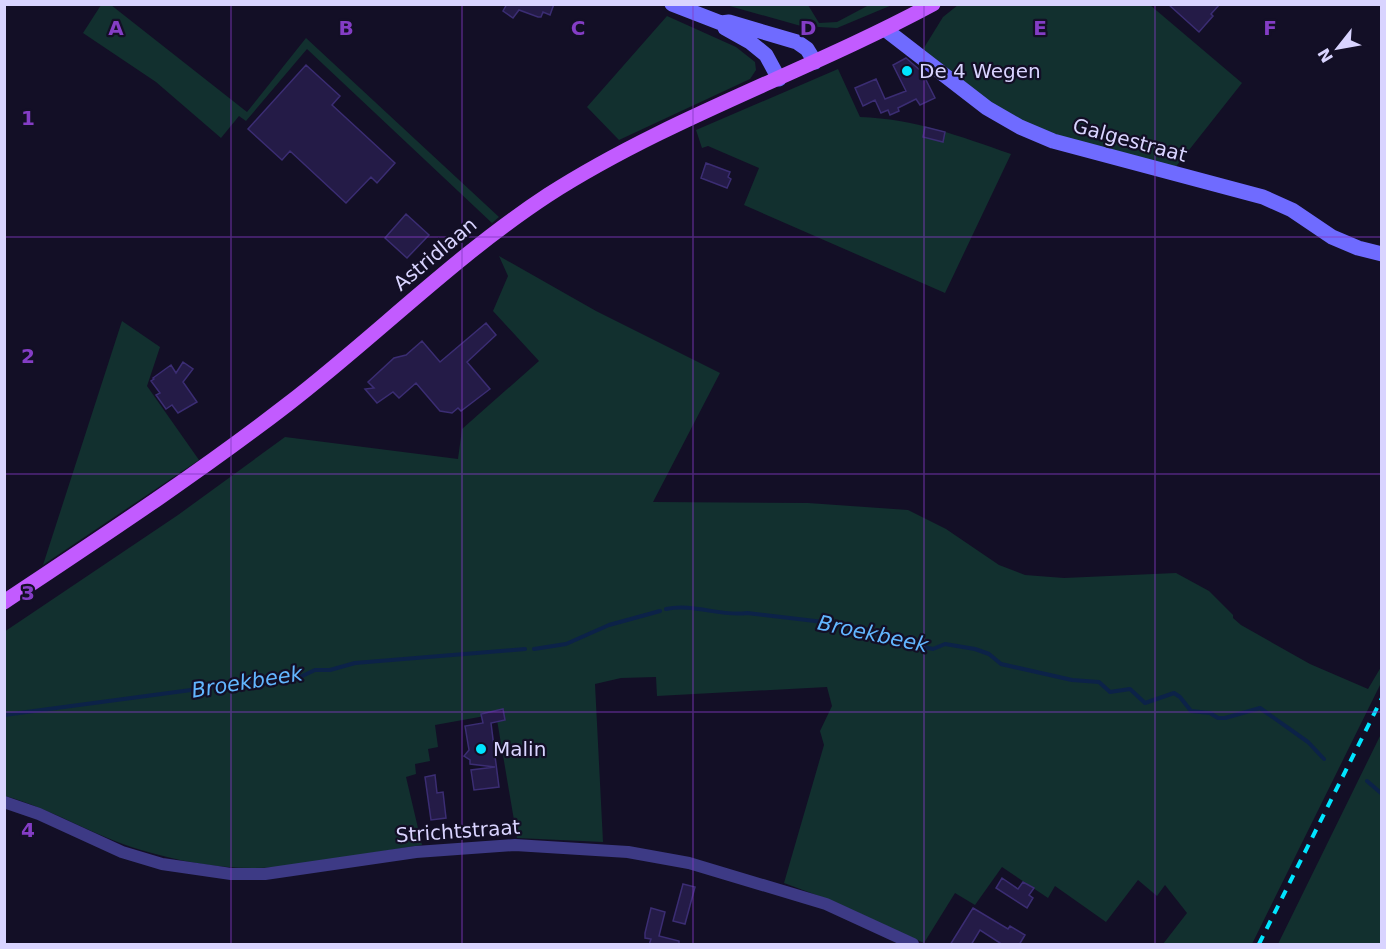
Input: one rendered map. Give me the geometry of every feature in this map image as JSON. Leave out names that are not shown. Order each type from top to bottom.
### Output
[{"type":"main road","name":"Astridlaan","points":[[4,602],[154,502],[280,410],[469,252],[542,200],[605,162],[666,131],[886,30],[933,4]]},
{"type":"street","points":[[672,4],[721,23],[727,30],[750,42],[766,55],[779,79]]},
{"type":"street","points":[[721,23],[729,22],[797,42],[807,49],[815,62]]},
{"type":"street","name":"Galgestraat","points":[[886,30],[987,108],[1020,127],[1053,141],[1263,197],[1292,210],[1332,237],[1358,248],[1382,254]]},
{"type":"street","name":"Strichtstraat","points":[[4,802],[39,814],[122,852],[162,864],[231,874],[265,874],[416,852],[515,845],[628,852],[689,863],[826,904],[913,945]]},
{"type":"green space","points":[[101,5],[111,5],[247,112],[306,38],[499,217],[492,223],[307,49],[246,121],[239,116],[221,138],[156,82],[83,33]]},
{"type":"green space","points":[[726,5],[808,5],[819,23],[837,22],[869,5],[892,5],[837,28],[801,26]]},
{"type":"green space","points":[[958,5],[1150,5],[1242,83],[1174,169],[1058,136],[1020,121],[994,106],[922,51],[943,17]]},
{"type":"green space","points":[[667,16],[736,47],[755,62],[756,70],[750,79],[619,140],[587,107]]},
{"type":"green space","points":[[838,69],[860,117],[918,125],[1011,154],[945,293],[744,205],[759,168],[708,146],[702,148],[696,130]]},
{"type":"green space","points":[[499,256],[596,311],[720,373],[653,502],[808,503],[908,510],[946,529],[999,565],[1025,575],[1064,578],[1176,573],[1209,591],[1241,625],[1310,664],[1368,689],[1381,667],[1382,681],[1252,944],[1163,944],[1187,913],[1165,885],[1157,896],[1138,880],[1106,922],[1055,886],[1048,898],[1002,867],[975,905],[955,893],[924,943],[835,902],[784,883],[824,745],[820,731],[832,706],[827,687],[657,696],[656,677],[621,678],[595,684],[603,842],[517,838],[496,714],[435,725],[438,747],[428,749],[430,761],[415,764],[416,774],[406,777],[422,845],[277,867],[243,868],[208,865],[157,855],[124,844],[5,796],[4,632],[178,515],[285,437],[458,459],[462,429],[539,361],[493,311],[508,276]]},
{"type":"green space","points":[[122,321],[160,347],[147,386],[199,460],[43,565]]},
{"type":"green space","points":[[1381,734],[1381,944],[1278,944]]},
{"type":"building","points":[[507,4],[554,4],[550,15],[543,12],[541,17],[538,17],[519,10],[513,18],[503,11]]},
{"type":"building","points":[[1168,4],[1220,4],[1199,32]]},
{"type":"building","points":[[906,58],[922,72],[935,98],[920,105],[916,99],[890,115],[888,110],[881,113],[875,100],[863,106],[855,88],[876,79],[885,99],[906,91],[893,65]]},
{"type":"building","points":[[306,65],[340,96],[332,105],[395,163],[377,183],[371,177],[346,203],[290,151],[282,160],[248,129]]},
{"type":"building","points":[[925,127],[945,132],[943,142],[923,137]]},
{"type":"building","points":[[706,163],[730,172],[728,177],[731,179],[727,188],[701,178]]},
{"type":"building","points":[[406,214],[429,235],[407,258],[385,238]]},
{"type":"building","points":[[486,323],[496,335],[467,362],[490,389],[461,411],[458,408],[452,413],[440,411],[416,383],[399,398],[393,392],[377,403],[365,389],[374,388],[368,382],[394,358],[406,355],[422,341],[440,362]]},
{"type":"building","points":[[183,362],[193,369],[183,382],[197,402],[178,413],[172,405],[166,409],[156,395],[160,393],[151,381],[171,365],[176,373]]},
{"type":"building","name":"Malin","points":[[503,709],[505,720],[491,723],[494,747],[499,752],[495,756],[499,787],[474,790],[471,770],[495,767],[470,764],[470,760],[464,756],[469,750],[465,726],[483,723],[481,714]]},
{"type":"building","points":[[435,775],[437,793],[443,792],[446,818],[431,820],[425,777]]},
{"type":"building","points":[[1002,878],[1018,889],[1023,882],[1034,888],[1029,895],[1033,898],[1027,908],[996,888]]},
{"type":"building","points":[[683,884],[695,887],[685,924],[673,921]]},
{"type":"building","points":[[651,908],[665,912],[659,936],[679,941],[679,945],[649,945],[651,939],[645,938],[645,933]]},
{"type":"building","points":[[973,908],[1008,929],[1010,926],[1025,935],[1019,945],[1003,945],[980,930],[971,945],[950,945]]},
{"type":"waterway","name":"Broekbeek","points":[[666,609],[686,608],[737,614],[747,613],[832,623],[870,630],[882,638],[933,649],[945,644],[975,649],[989,654],[1001,664],[1072,680],[1099,682],[1110,692],[1130,689],[1145,703],[1174,693],[1191,711],[1210,713],[1218,718],[1260,708],[1308,742],[1324,759]]},
{"type":"waterway","name":"Broekbeek","points":[[534,649],[566,644],[609,625],[660,611]]},
{"type":"waterway","name":"Broekbeek","points":[[4,715],[251,682],[298,678],[315,670],[330,670],[355,663],[525,649]]},
{"type":"waterway","name":"Broekbeek","points":[[1367,781],[1382,794]]},
{"type":"railway","points":[[1259,944],[1382,698]]},
{"type":"place","name":"De 4 Wegen","points":[[907,71]]},
{"type":"place","name":"Malin","points":[[481,749]]}]
